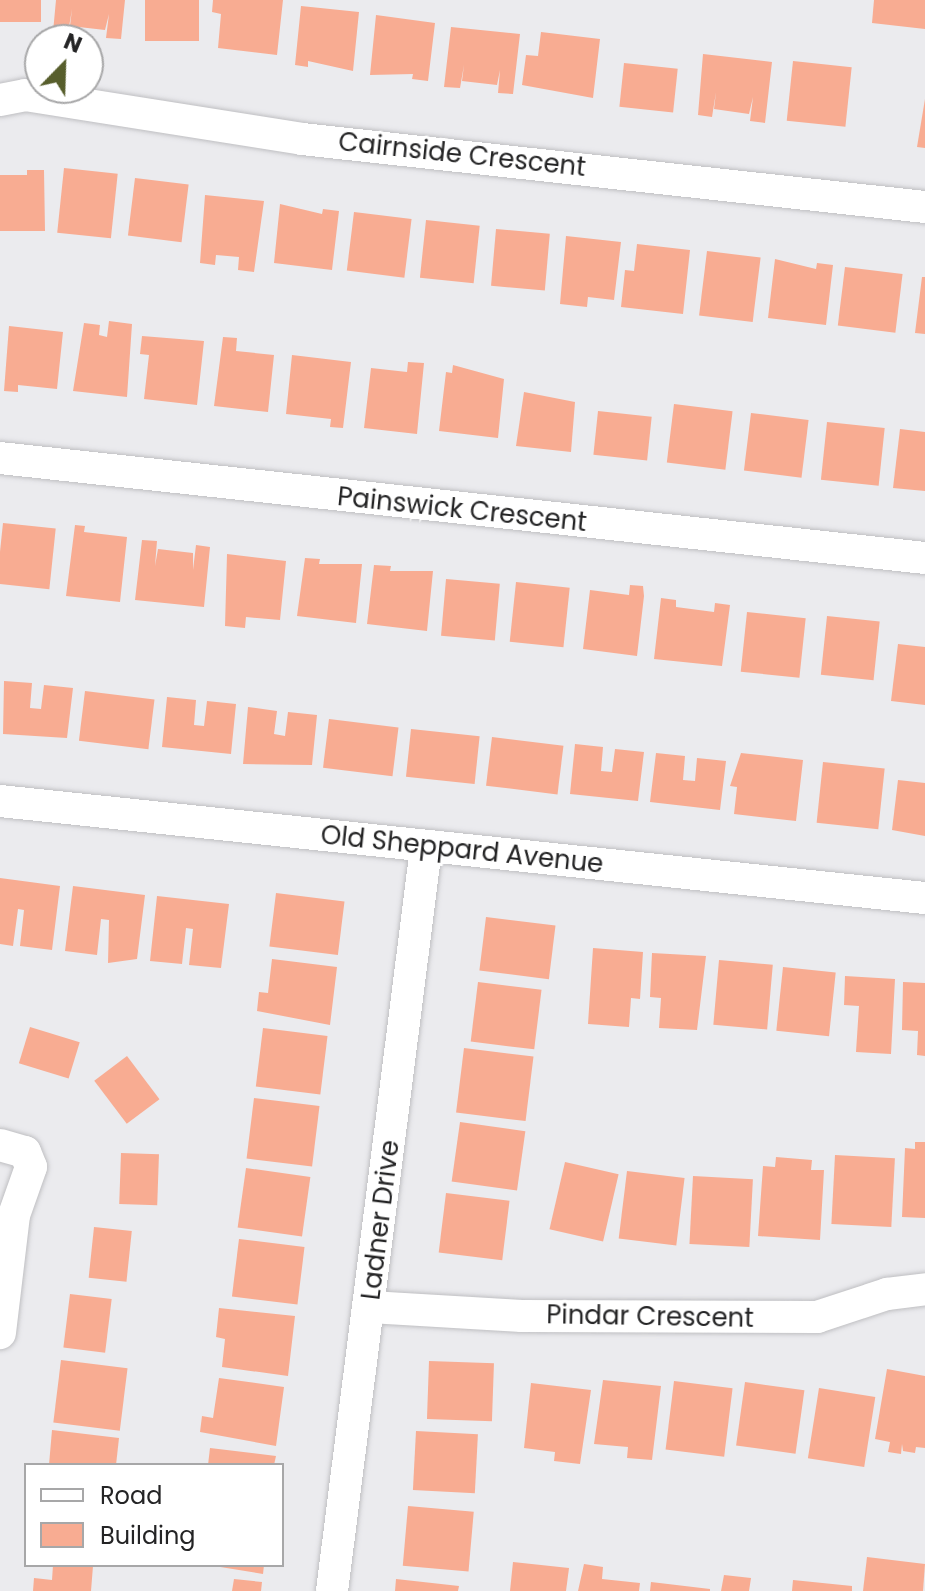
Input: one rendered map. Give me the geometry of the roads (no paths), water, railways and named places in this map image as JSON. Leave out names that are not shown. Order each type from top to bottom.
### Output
[{"type":"street","name":"Cairnside Crescent","points":[[0,100],[25,95],[302,139],[925,207]]},
{"type":"street","name":"Painswick Crescent","points":[[0,458],[925,558]]},
{"type":"street","name":"Old Sheppard Avenue","points":[[0,801],[925,898]]},
{"type":"street","name":"Ladner Drive","points":[[332,1591],[426,848]]},
{"type":"street","points":[[0,1145],[25,1152],[31,1167],[14,1215],[0,1333]]},
{"type":"street","name":"Pindar Crescent","points":[[370,1307],[522,1316],[817,1317],[887,1294],[925,1289]]}]
